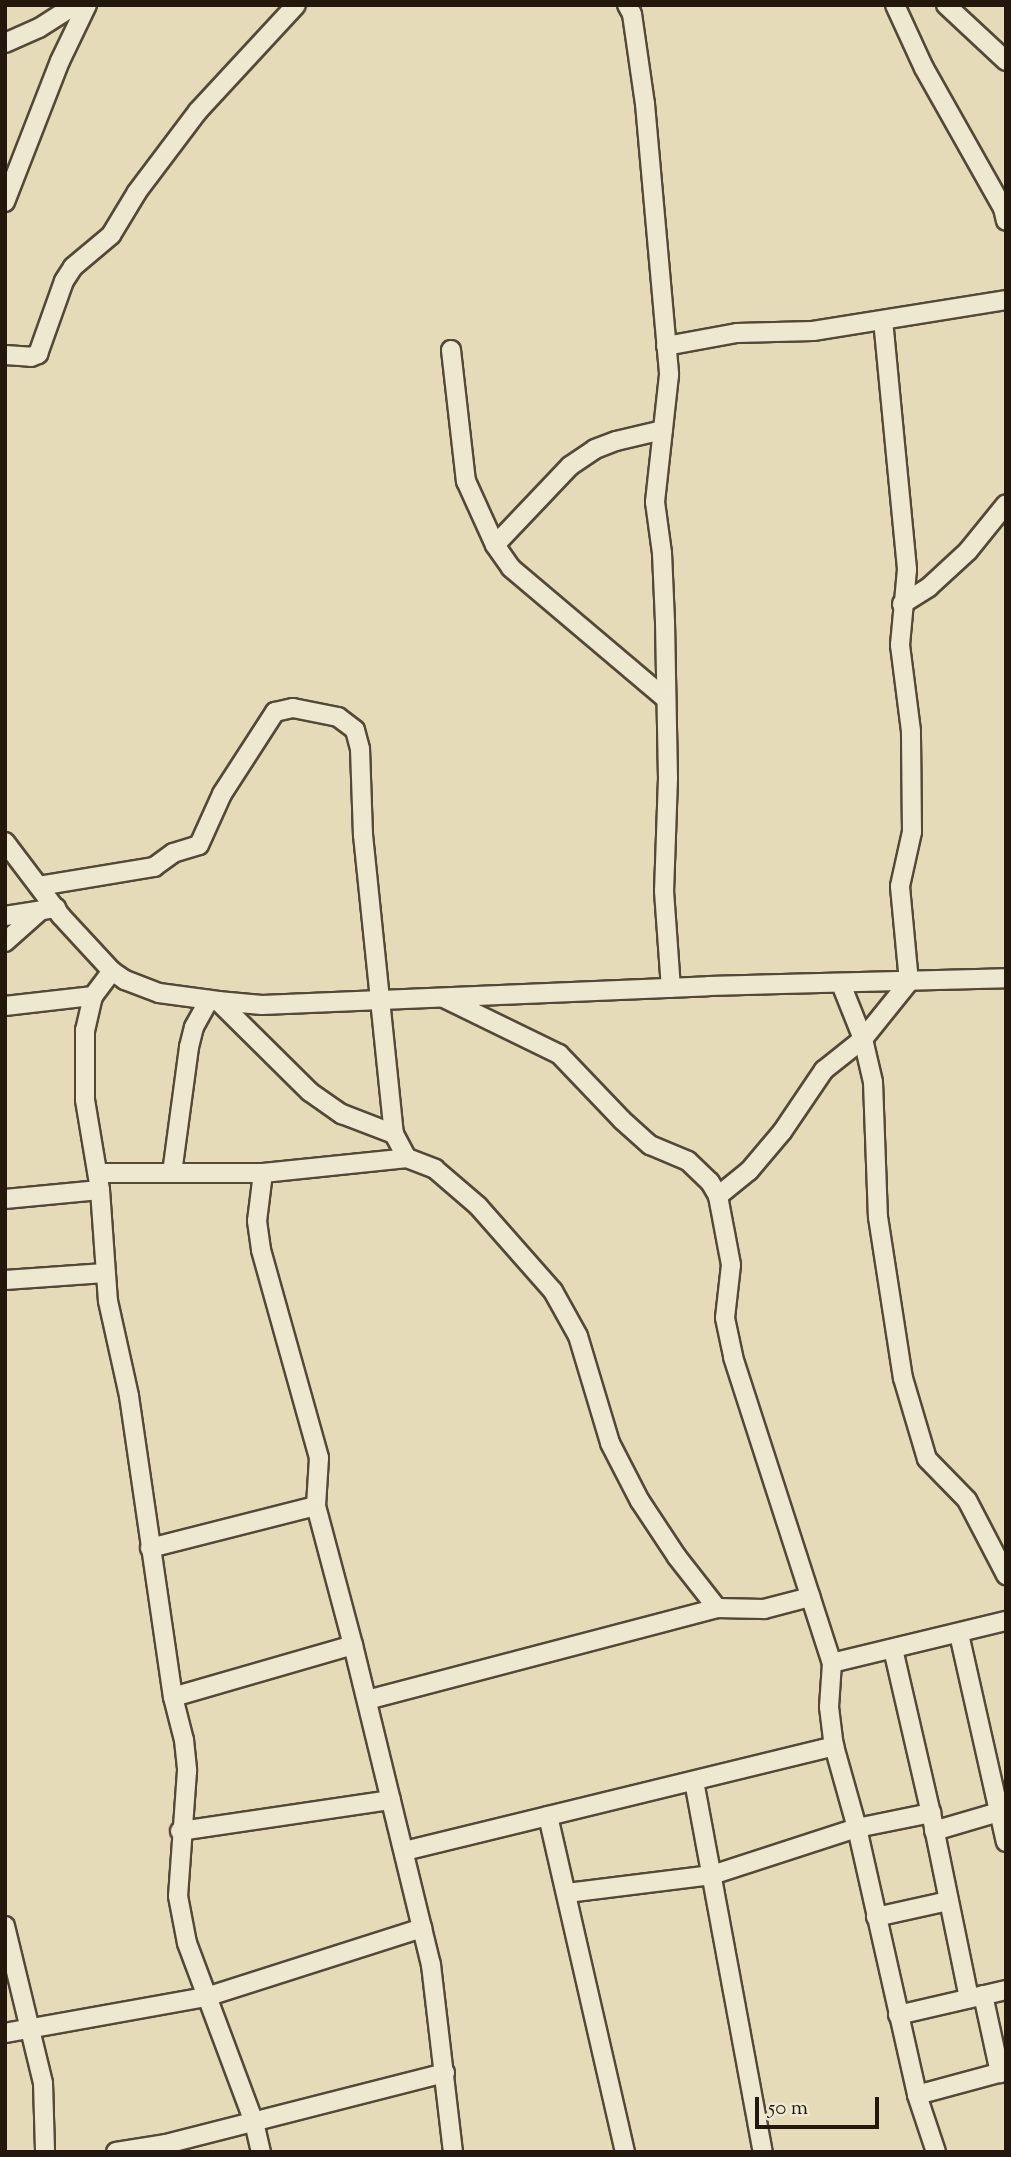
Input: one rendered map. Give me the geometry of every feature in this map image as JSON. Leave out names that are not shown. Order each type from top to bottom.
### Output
[{"type":"street","points":[[5,43],[39,28],[75,5]]},
{"type":"street","points":[[5,202],[60,61],[88,5]]},
{"type":"street","points":[[5,355],[31,357],[38,354],[64,281],[73,267],[111,235],[137,192],[198,111],[296,5]]},
{"type":"street","points":[[627,5],[632,14],[645,104],[669,375],[655,502],[662,553],[666,699],[664,891],[671,988]]},
{"type":"street","points":[[895,5],[924,68],[1003,208],[1006,221]]},
{"type":"street","points":[[946,5],[1006,61]]},
{"type":"street","points":[[666,346],[737,333],[813,331],[1006,300]]},
{"type":"street","points":[[718,1196],[749,1171],[782,1132],[824,1070],[863,1039],[909,982],[900,886],[912,832],[913,807],[911,732],[900,645],[907,569],[883,321]]},
{"type":"street","points":[[451,350],[466,481],[495,545],[511,568],[666,699]]},
{"type":"street","points":[[495,545],[570,466],[595,449],[663,430]]},
{"type":"street","points":[[902,604],[929,587],[968,551],[1006,504]]},
{"type":"street","points":[[39,886],[154,867],[173,853],[199,845],[222,794],[275,712],[293,708],[338,716],[355,730],[360,749],[363,835],[378,1002],[394,1134],[407,1158]]},
{"type":"street","points":[[5,842],[11,859],[39,886],[48,909],[112,971],[125,980],[159,993],[262,1005],[671,988],[1006,978]]},
{"type":"street","points":[[5,916],[48,909]]},
{"type":"street","points":[[5,942],[48,909]]},
{"type":"street","points":[[112,971],[93,996],[85,1030],[85,1100],[99,1182],[108,1301],[129,1396],[173,1697],[184,1740],[187,1771],[180,1831],[178,1896],[187,1942],[254,2122],[261,2152]]},
{"type":"street","points":[[841,984],[863,1039],[873,1082],[878,1217],[902,1378],[927,1459],[967,1500],[1006,1575]]},
{"type":"street","points":[[5,1006],[93,996]]},
{"type":"street","points":[[444,998],[559,1054],[622,1120],[650,1145],[688,1161],[710,1182],[718,1196],[731,1265],[725,1318],[733,1357],[832,1663],[829,1707],[834,1746],[857,1828],[917,2095],[936,2152]]},
{"type":"street","points":[[214,1000],[310,1092],[342,1114],[394,1134]]},
{"type":"street","points":[[172,1173],[189,1047],[194,1027],[214,1000]]},
{"type":"street","points":[[5,1199],[99,1182],[172,1173],[263,1173],[407,1158],[435,1169],[478,1206],[553,1291],[578,1336],[610,1443],[628,1478],[677,1557],[717,1608]]},
{"type":"street","points":[[263,1173],[257,1221],[261,1250],[319,1458],[316,1506],[367,1700],[430,1965],[453,2152]]},
{"type":"street","points":[[5,1280],[105,1273]]},
{"type":"street","points":[[150,1548],[316,1506]]},
{"type":"street","points":[[367,1700],[717,1608],[764,1609],[810,1597]]},
{"type":"street","points":[[832,1663],[1006,1621]]},
{"type":"street","points":[[959,1634],[1001,1810],[1006,1842]]},
{"type":"street","points":[[173,1697],[353,1645]]},
{"type":"street","points":[[893,1649],[933,1822],[948,1901],[976,1997],[1003,2072],[917,2095]]},
{"type":"street","points":[[404,1851],[834,1746]]},
{"type":"street","points":[[694,1780],[763,2152]]},
{"type":"street","points":[[180,1831],[391,1800]]},
{"type":"street","points":[[567,1893],[712,1875],[857,1828],[933,1822],[1001,1810]]},
{"type":"street","points":[[548,1816],[625,2152]]},
{"type":"street","points":[[876,1917],[948,1901]]},
{"type":"street","points":[[5,1926],[43,2083],[46,2152]]},
{"type":"street","points":[[5,2033],[206,1997],[422,1928]]},
{"type":"street","points":[[898,2015],[1006,1990]]},
{"type":"street","points":[[116,2152],[167,2148],[254,2122],[445,2073]]}]
